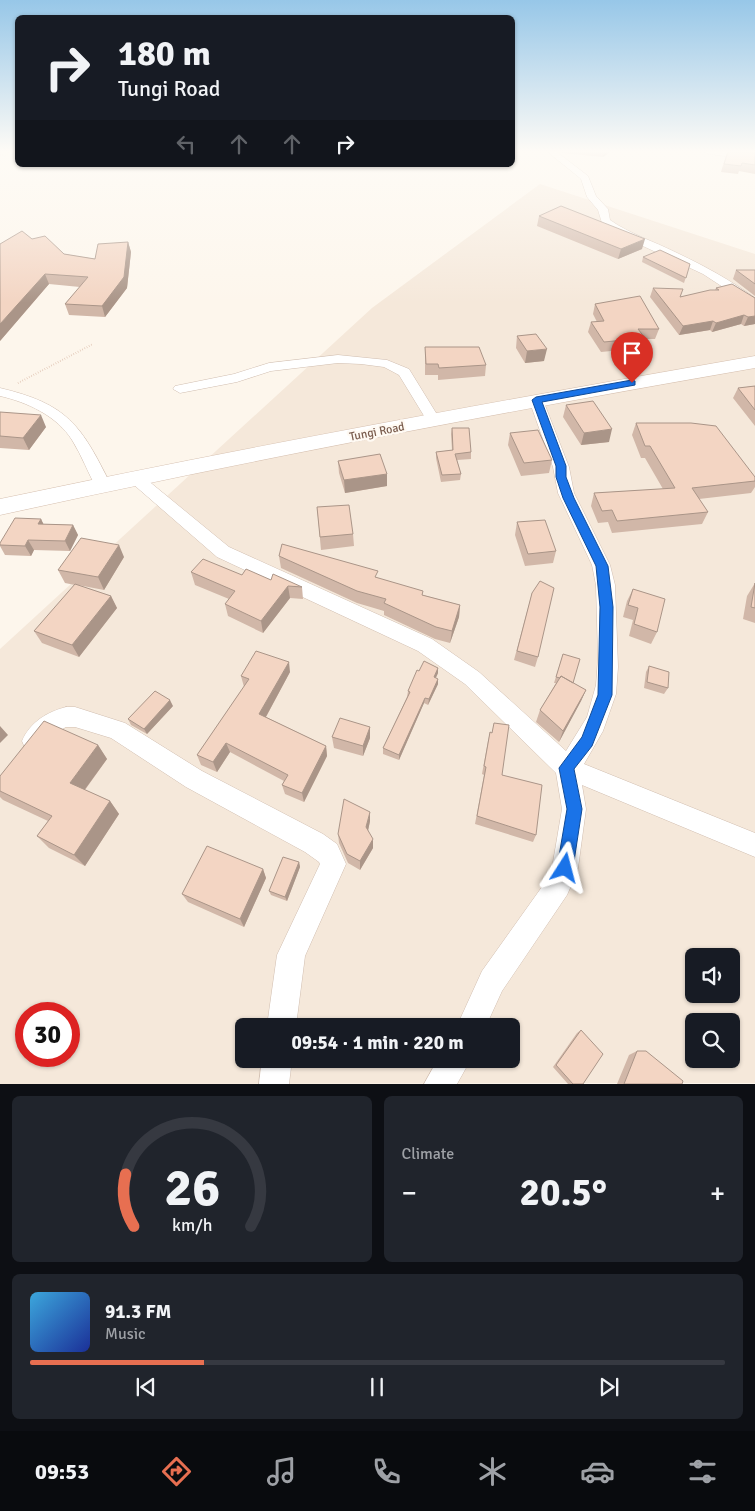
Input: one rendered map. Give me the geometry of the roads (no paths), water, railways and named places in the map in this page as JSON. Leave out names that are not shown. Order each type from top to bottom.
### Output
[{"type":"main road","name":"Tungi Road","points":[[0,506],[536,400],[755,362]]},
{"type":"street","points":[[597,203],[603,209],[604,220],[607,224],[701,267],[755,304]]},
{"type":"street","points":[[180,389],[237,378],[269,367],[338,359],[361,360],[387,364],[404,372],[434,421]]},
{"type":"street","points":[[1,392],[21,397],[53,412],[72,429],[104,485]]},
{"type":"street","points":[[475,1018],[492,980],[558,886],[565,868],[574,809],[566,768],[587,741],[605,695],[607,607],[602,566],[568,498],[561,477],[561,466],[536,400]]},
{"type":"street","points":[[134,478],[223,552],[425,645],[472,678],[566,768],[755,845]]},
{"type":"street","points":[[19,759],[45,727],[58,719],[75,717],[117,730],[194,780],[314,843],[328,853],[334,864],[291,955],[283,1018]]},
{"type":"street","points":[[274,1084],[276,1068]]},
{"type":"street","points":[[439,1084],[450,1068]]}]
